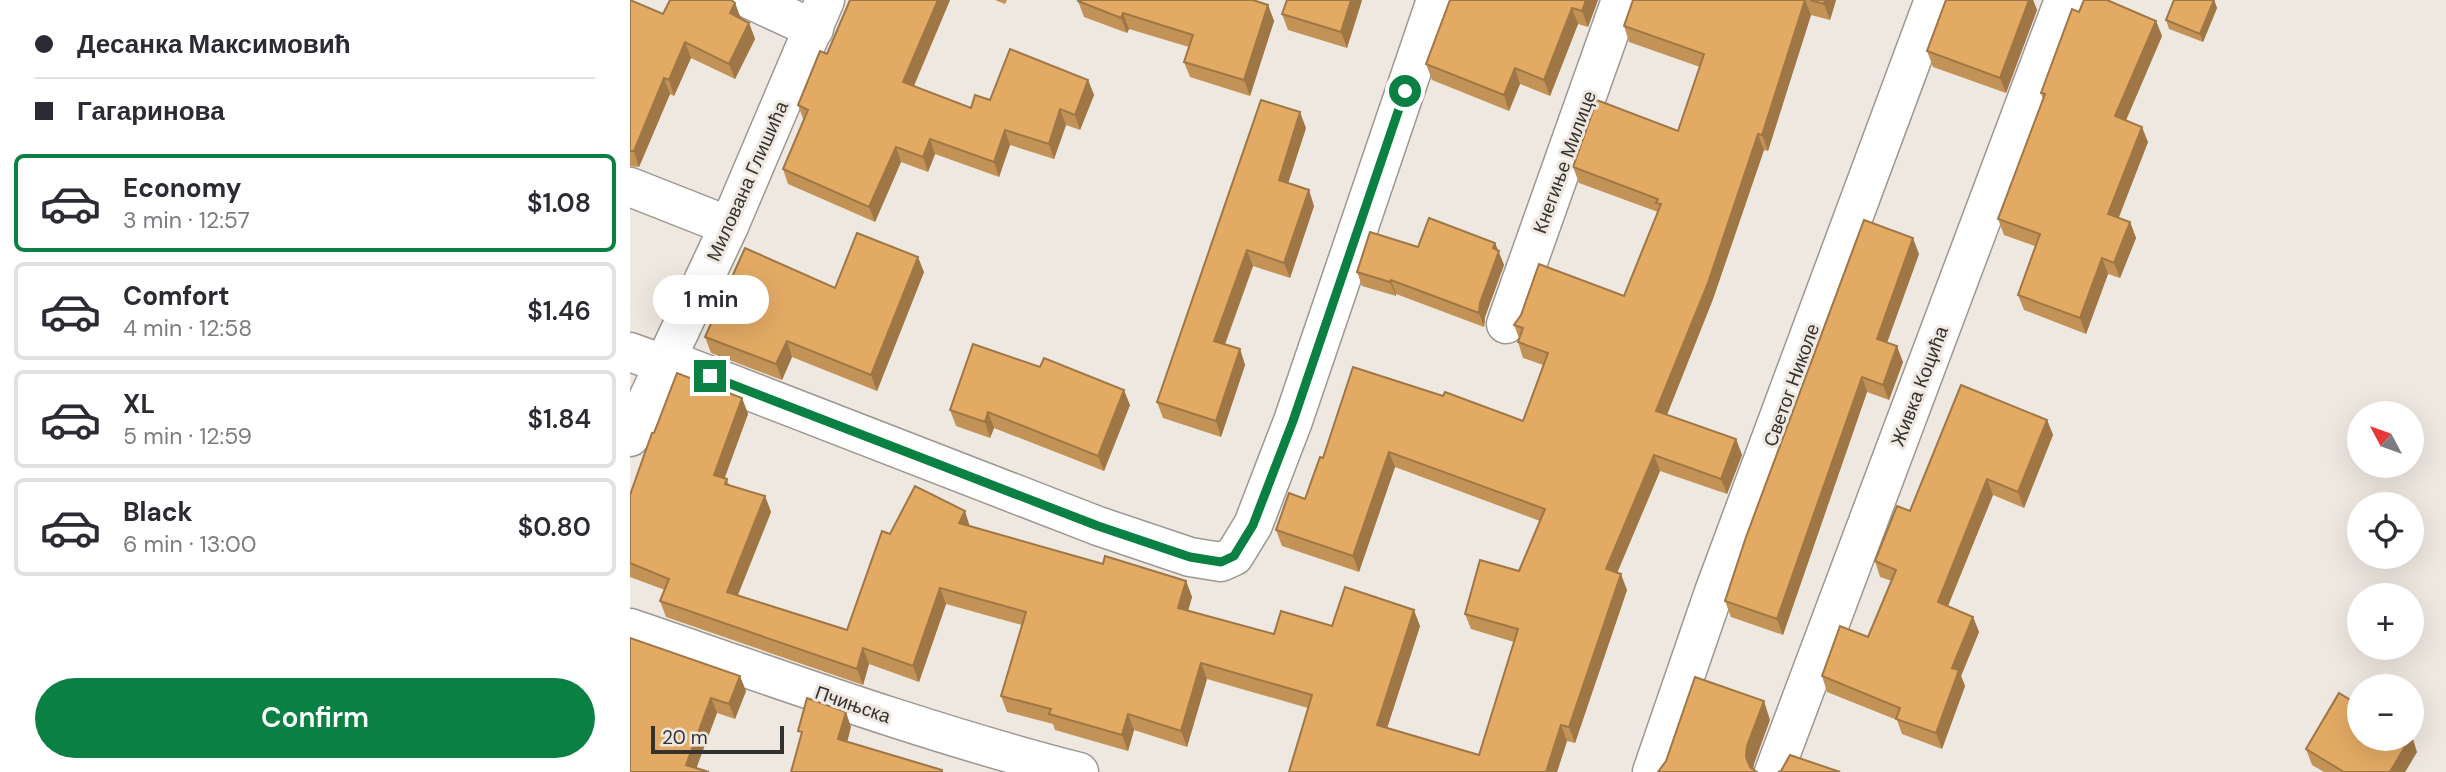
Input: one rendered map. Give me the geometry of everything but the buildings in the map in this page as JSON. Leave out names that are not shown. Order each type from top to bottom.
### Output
[{"type":"street","points":[[751,0],[819,15]]},
{"type":"street","points":[[647,358],[685,366],[1111,530],[1190,557],[1221,562],[1234,556],[1253,525],[1293,421],[1436,0]]},
{"type":"street","name":"Кнегиње Милице","points":[[1506,324],[1621,0]]},
{"type":"street","name":"Светог Николе","points":[[1652,772],[1714,592],[1934,0]]},
{"type":"street","name":"Живка Коцића","points":[[1774,772],[2064,0]]},
{"type":"street","name":"Милована Глишића","points":[[630,437],[647,358],[729,226],[819,15]]},
{"type":"street","points":[[630,187],[729,226]]},
{"type":"street","name":"Пчињска","points":[[630,628],[997,751],[1080,772]]},
{"type":"route","points":[[710,376],[1098,526],[1190,557],[1221,562],[1234,556],[1253,525],[1293,421],[1405,91]]}]
